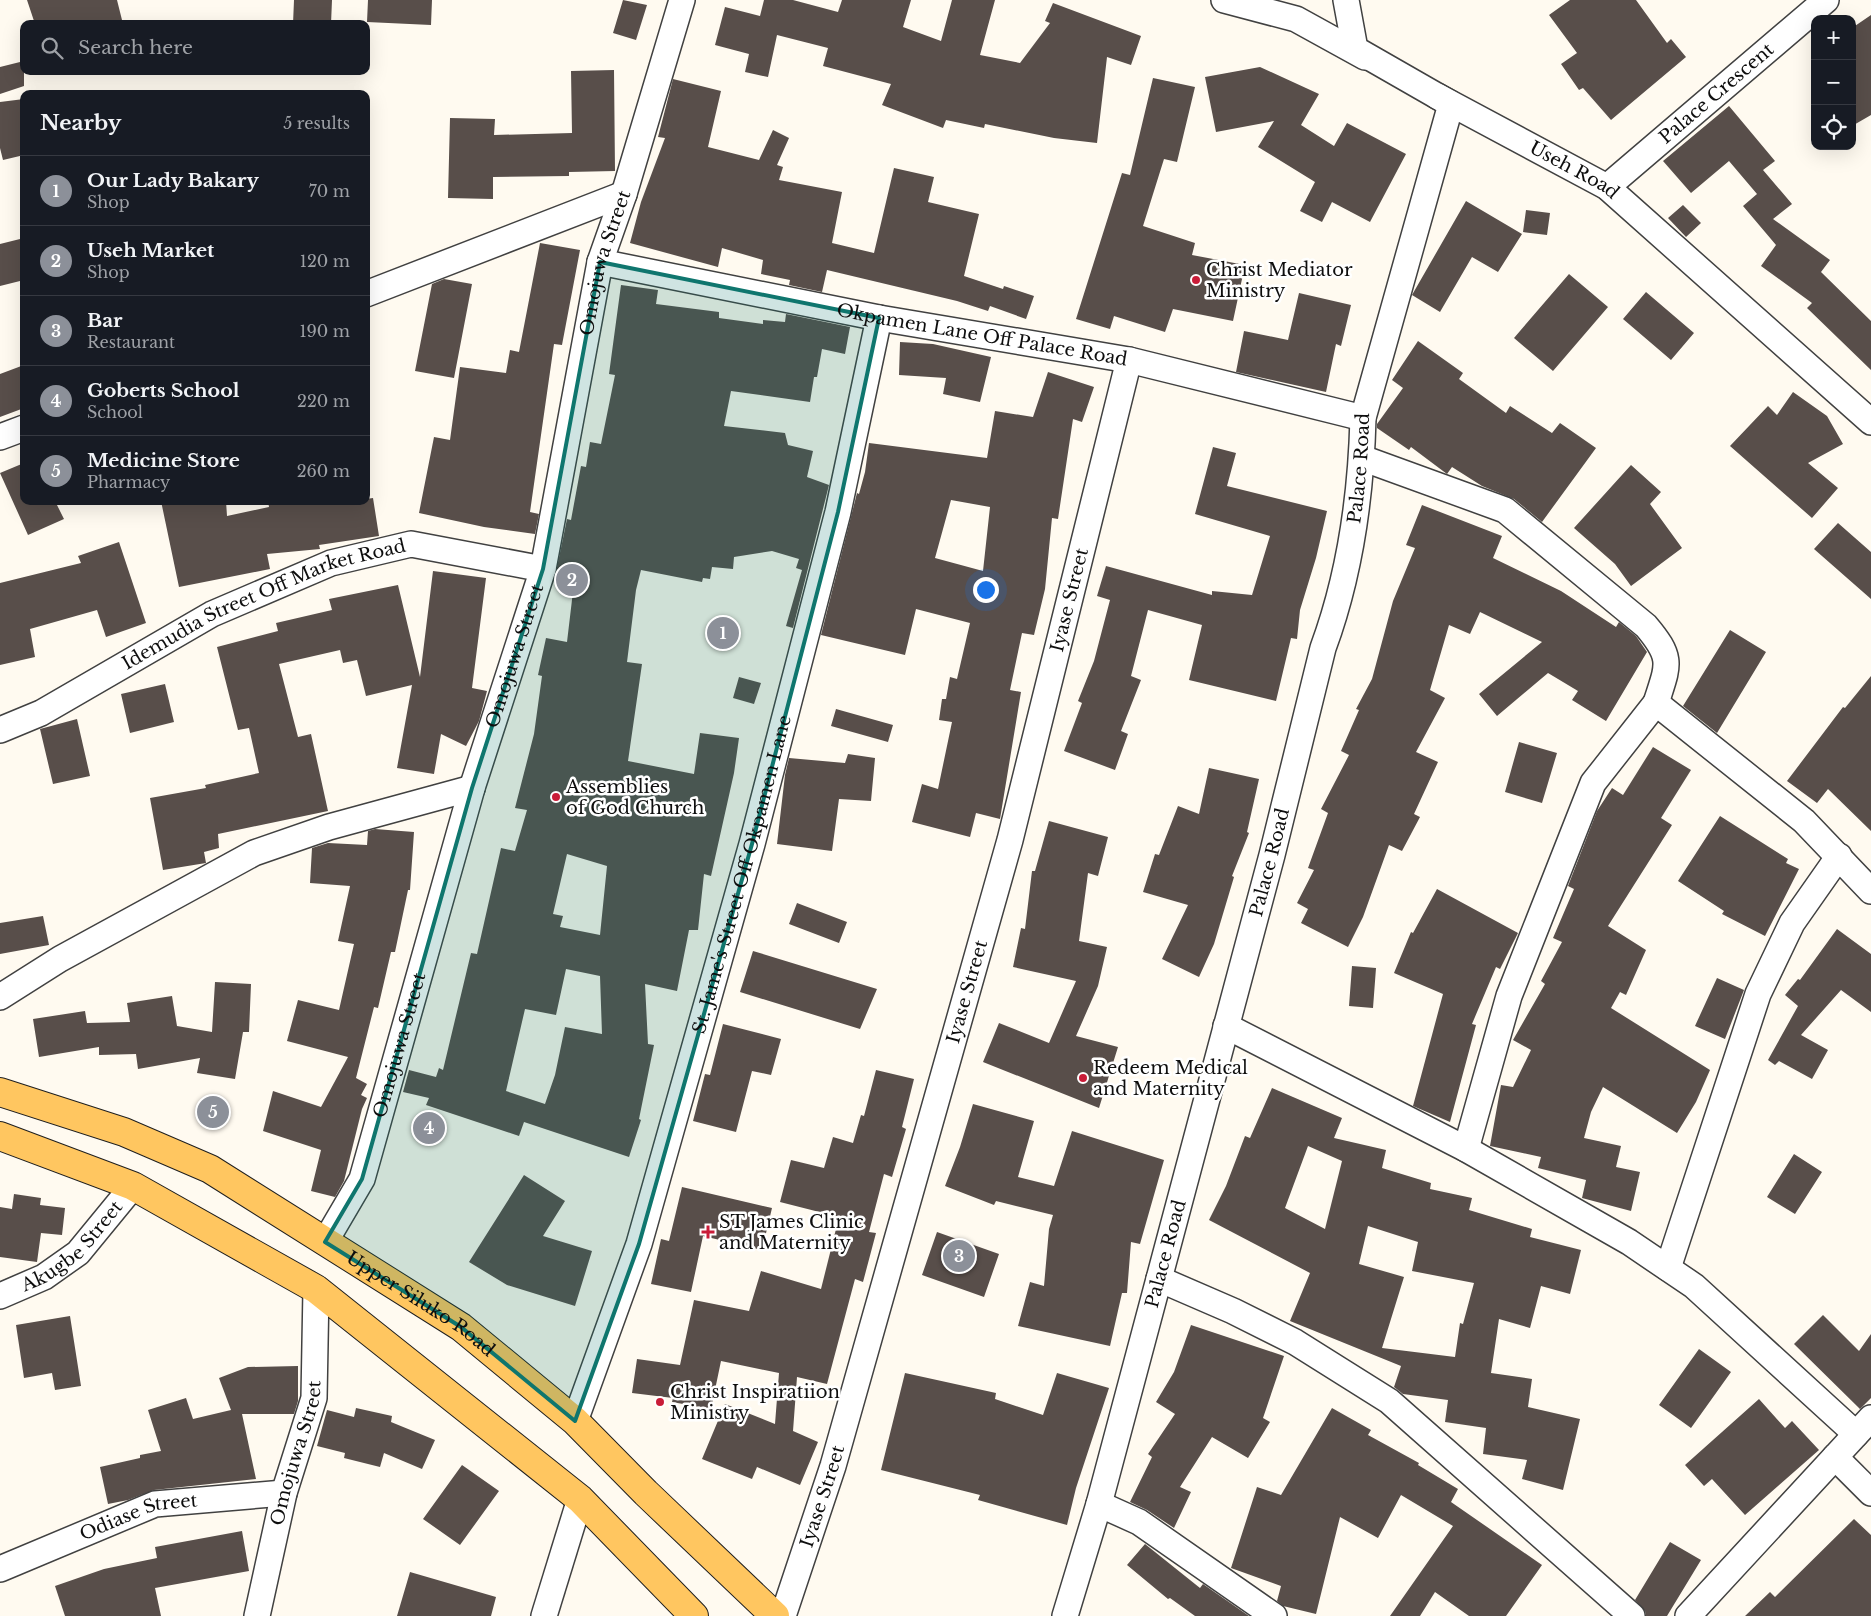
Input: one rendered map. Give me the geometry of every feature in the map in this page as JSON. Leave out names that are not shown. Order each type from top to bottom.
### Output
[{"type":"main road","name":"Upper Siluko Road","points":[[0,1092],[124,1132],[210,1170],[461,1326],[575,1421],[646,1493],[775,1616]]},
{"type":"main road","points":[[0,1136],[133,1186],[316,1289],[580,1499],[694,1616]]},
{"type":"street","name":"Omojuwa Street","points":[[325,1242],[362,1179],[472,788],[543,569],[600,262],[624,194],[682,0]]},
{"type":"street","name":"Useh Road","points":[[1224,0],[1296,19],[1607,187],[1871,422]]},
{"type":"street","points":[[1346,0],[1355,49],[1451,104]]},
{"type":"street","name":"Palace Crescent","points":[[1607,187],[1826,0]]},
{"type":"street","name":"Palace Road","points":[[1065,1616],[1099,1504],[1272,855],[1323,648],[1334,617],[1354,530],[1362,458],[1363,418],[1451,104]]},
{"type":"street","points":[[370,292],[624,194]]},
{"type":"street","name":"Okpamen Lane Off Palace Road","points":[[600,262],[879,318],[1129,360],[1363,418]]},
{"type":"street","name":"St. Jame's Street Off Okpamen Lane","points":[[575,1421],[639,1244],[752,844],[838,512],[879,318]]},
{"type":"street","name":"Iyase Street","points":[[783,1616],[833,1466],[1010,840],[1129,360]]},
{"type":"street","points":[[0,437],[20,430]]},
{"type":"street","points":[[1362,458],[1505,510],[1646,626],[1663,647],[1667,667],[1656,704],[1593,783],[1509,996],[1466,1149]]},
{"type":"street","name":"Idemudia Street Off Market Road","points":[[0,730],[41,713],[212,614],[331,563],[411,544],[543,569]]},
{"type":"street","points":[[1656,704],[1804,821],[1871,890]]},
{"type":"street","points":[[0,997],[60,959],[254,853],[329,827],[472,788]]},
{"type":"street","points":[[1668,1268],[1758,994],[1792,923],[1839,856]]},
{"type":"street","points":[[1226,1026],[1466,1149],[1629,1242],[1694,1286],[1863,1426],[1688,1616]]},
{"type":"street","name":"Akugbe Street","points":[[0,1296],[44,1277],[78,1253],[133,1186]]},
{"type":"street","points":[[1159,1279],[1233,1311],[1295,1342],[1388,1401],[1632,1616]]},
{"type":"street","name":"Omojuwa Street","points":[[257,1616],[284,1493],[314,1398],[316,1289]]},
{"type":"street","points":[[1834,1457],[1871,1493]]},
{"type":"street","name":"Odiase Street","points":[[0,1569],[155,1504],[284,1493]]},
{"type":"street","points":[[544,1616],[580,1499]]},
{"type":"street","points":[[1099,1504],[1139,1522],[1274,1616]]},
{"type":"highlighted area","points":[[600,262],[879,318],[838,512],[752,844],[639,1244],[575,1421],[461,1327],[325,1242],[362,1179],[472,788],[543,569]]},
{"type":"building","points":[[27,0],[117,0],[122,20],[34,20]]},
{"type":"building","points":[[294,0],[332,0],[331,20],[293,20]]},
{"type":"building","points":[[368,0],[432,0],[431,25],[370,22],[370,20],[367,20]]},
{"type":"building","points":[[623,0],[647,5],[636,40],[613,33]]},
{"type":"building","points":[[764,0],[793,0],[838,12],[842,0],[911,0],[903,27],[941,41],[952,0],[995,0],[980,55],[1020,63],[1050,23],[1045,21],[1053,3],[1141,36],[1131,65],[1107,57],[1097,143],[1054,138],[985,124],[984,128],[946,120],[943,128],[882,105],[891,84],[823,66],[828,48],[777,35],[768,77],[745,72],[749,54],[715,45],[725,7],[760,16]]},
{"type":"building","points":[[1570,0],[1636,0],[1667,43],[1671,39],[1686,57],[1611,120],[1583,88],[1579,90],[1561,64],[1577,53],[1549,15]]},
{"type":"building","points":[[1871,15],[1871,115],[1856,124],[1856,60],[1856,25]]},
{"type":"building","points":[[20,62],[20,75],[24,75],[24,86],[0,94],[0,67]]},
{"type":"building","points":[[1260,67],[1319,94],[1301,125],[1334,146],[1347,123],[1406,154],[1370,222],[1332,202],[1322,222],[1300,211],[1315,182],[1258,147],[1274,121],[1216,132],[1205,77]]},
{"type":"building","points":[[614,70],[615,171],[569,172],[569,176],[493,177],[493,199],[448,198],[450,118],[495,119],[494,135],[572,133],[571,71]]},
{"type":"building","points":[[1153,78],[1195,87],[1177,162],[1164,159],[1143,226],[1195,243],[1192,255],[1245,265],[1233,321],[1173,309],[1165,332],[1114,316],[1110,329],[1076,319],[1122,173],[1130,175]]},
{"type":"building","points":[[673,79],[721,91],[708,147],[759,160],[773,130],[789,138],[777,165],[783,167],[779,180],[842,192],[832,243],[874,253],[894,168],[934,177],[928,202],[979,214],[964,276],[1003,289],[1004,286],[1034,296],[1026,319],[990,306],[988,311],[957,301],[827,270],[822,292],[789,285],[790,280],[761,274],[763,260],[722,248],[718,267],[630,243],[641,202],[665,138],[658,137]]},
{"type":"building","points":[[20,100],[20,156],[3,160],[0,148],[0,102]]},
{"type":"building","points":[[1729,106],[1775,161],[1763,170],[1792,204],[1773,219],[1830,260],[1821,272],[1871,321],[1871,370],[1807,308],[1812,303],[1761,266],[1776,245],[1743,206],[1757,194],[1729,161],[1691,193],[1663,161]]},
{"type":"building","points":[[1466,201],[1522,234],[1498,272],[1472,257],[1440,312],[1412,295]]},
{"type":"building","points":[[1683,205],[1701,223],[1686,237],[1668,218]]},
{"type":"building","points":[[1526,210],[1550,213],[1547,235],[1523,232]]},
{"type":"building","points":[[20,239],[20,281],[0,286],[0,244]]},
{"type":"building","points":[[540,243],[580,250],[562,345],[554,344],[530,512],[539,514],[535,534],[484,527],[419,513],[434,437],[450,440],[460,367],[506,373],[510,350],[519,352]]},
{"type":"building","points":[[1569,274],[1608,307],[1553,371],[1514,338]]},
{"type":"building","points":[[444,279],[472,284],[454,378],[415,371],[432,284]]},
{"type":"building","points":[[621,285],[658,290],[656,304],[719,312],[719,318],[763,324],[763,320],[785,322],[786,314],[850,327],[845,354],[822,349],[817,377],[814,377],[810,402],[731,391],[724,426],[785,433],[788,445],[813,451],[807,477],[829,485],[793,628],[786,626],[802,570],[796,568],[799,559],[772,551],[734,557],[733,569],[712,567],[710,579],[703,578],[702,582],[641,570],[636,590],[627,662],[642,664],[628,761],[694,774],[700,733],[739,738],[734,773],[711,876],[704,874],[698,930],[689,930],[677,991],[645,984],[648,1044],[654,1045],[639,1119],[641,1120],[629,1157],[524,1122],[519,1136],[426,1105],[429,1098],[403,1092],[409,1070],[436,1077],[439,1068],[443,1070],[471,953],[477,954],[501,848],[515,851],[527,810],[515,808],[534,734],[542,676],[538,675],[546,638],[567,642],[574,583],[555,577],[567,519],[571,520],[581,466],[586,467],[590,442],[601,444],[615,375],[609,374]],"holes":[[[567,854],[607,866],[600,935],[560,927],[563,916],[553,914]],[[566,969],[600,976],[602,1034],[565,1027],[555,1075],[545,1104],[506,1091],[525,1009],[556,1015]]]},
{"type":"building","points":[[1646,292],[1694,333],[1671,360],[1623,319]]},
{"type":"building","points":[[1299,293],[1351,305],[1341,346],[1336,344],[1326,392],[1236,372],[1244,331],[1288,340]]},
{"type":"building","points":[[1418,341],[1463,373],[1459,379],[1506,413],[1510,406],[1552,433],[1560,423],[1596,448],[1542,522],[1514,499],[1482,486],[1452,467],[1447,474],[1411,447],[1409,450],[1377,428],[1377,424],[1403,388],[1392,380]]},
{"type":"building","points":[[900,342],[933,344],[991,357],[980,402],[943,394],[946,378],[899,375]]},
{"type":"building","points":[[20,366],[20,410],[0,417],[0,374]]},
{"type":"building","points":[[1048,372],[1094,387],[1082,422],[1073,419],[1058,519],[1052,518],[1045,589],[1034,635],[1022,633],[1010,690],[1021,692],[1000,819],[976,813],[970,837],[912,822],[922,784],[938,789],[952,722],[939,720],[942,699],[946,699],[950,677],[957,679],[970,623],[916,609],[905,655],[821,635],[857,493],[859,494],[865,472],[869,443],[987,458],[995,411],[1033,417]],"holes":[[[951,500],[990,507],[983,571],[935,558]]]},
{"type":"building","points":[[1793,392],[1827,416],[1843,444],[1808,463],[1838,488],[1812,518],[1730,446],[1768,406],[1777,415]]},
{"type":"building","points":[[1213,447],[1236,453],[1227,486],[1327,511],[1316,558],[1300,610],[1297,639],[1291,638],[1276,701],[1189,680],[1202,625],[1148,610],[1131,676],[1141,680],[1121,731],[1128,734],[1115,770],[1064,751],[1082,703],[1078,701],[1094,661],[1110,600],[1097,596],[1106,566],[1212,595],[1212,591],[1252,595],[1270,536],[1195,514]]},
{"type":"building","points":[[20,465],[20,505],[57,505],[64,519],[28,535],[0,473]]},
{"type":"building","points":[[1631,465],[1661,492],[1650,504],[1682,548],[1631,586],[1615,564],[1574,528]]},
{"type":"building","points":[[370,498],[373,498],[379,536],[319,545],[320,549],[267,554],[270,569],[179,587],[162,505],[226,505],[227,516],[269,507],[269,505],[370,505]]},
{"type":"building","points":[[1422,505],[1502,536],[1493,558],[1561,591],[1616,627],[1619,622],[1636,636],[1647,652],[1606,721],[1572,700],[1578,691],[1548,673],[1497,716],[1479,694],[1542,642],[1480,612],[1470,634],[1449,625],[1430,690],[1445,698],[1416,752],[1438,762],[1414,814],[1420,817],[1402,851],[1389,845],[1363,917],[1348,947],[1301,923],[1308,909],[1297,903],[1314,870],[1308,868],[1328,813],[1321,809],[1349,755],[1341,751],[1359,710],[1356,709],[1372,679],[1393,601],[1415,548],[1406,545]]},
{"type":"building","points":[[1838,523],[1871,552],[1871,599],[1814,549]]},
{"type":"building","points":[[119,542],[146,623],[106,637],[97,610],[30,629],[35,657],[0,665],[0,583],[81,563],[78,556]]},
{"type":"building","points":[[433,571],[486,578],[472,688],[487,691],[479,721],[466,746],[441,734],[434,774],[397,768],[412,685],[366,696],[357,660],[343,663],[340,650],[279,664],[298,737],[311,734],[328,811],[218,834],[219,848],[204,852],[206,863],[163,870],[150,798],[206,788],[205,785],[259,773],[249,728],[238,730],[217,647],[278,631],[276,623],[332,610],[329,599],[398,585],[420,677]]},
{"type":"building","points":[[1730,630],[1766,652],[1717,733],[1683,706]]},
{"type":"building","points":[[1871,676],[1871,831],[1828,789],[1817,803],[1787,781],[1843,707],[1845,708]]},
{"type":"building","points":[[739,677],[761,683],[754,704],[733,698]]},
{"type":"building","points":[[165,684],[174,722],[130,733],[121,694]]},
{"type":"building","points":[[836,709],[893,725],[888,742],[831,726]]},
{"type":"building","points":[[77,719],[90,776],[53,784],[40,729]]},
{"type":"building","points":[[1519,742],[1557,753],[1542,803],[1505,792]]},
{"type":"building","points":[[1653,747],[1691,770],[1661,818],[1672,825],[1608,926],[1646,950],[1626,995],[1620,992],[1611,1008],[1710,1070],[1696,1102],[1677,1133],[1603,1087],[1591,1112],[1584,1138],[1621,1146],[1616,1167],[1640,1172],[1631,1211],[1582,1198],[1586,1180],[1538,1168],[1541,1157],[1490,1146],[1501,1085],[1513,1087],[1531,1050],[1513,1040],[1545,984],[1541,981],[1562,942],[1553,938],[1574,889],[1568,886],[1597,811],[1612,788],[1623,795]]},
{"type":"building","points":[[848,754],[875,758],[871,801],[839,799],[832,851],[777,844],[785,775],[789,758],[845,763]]},
{"type":"building","points":[[1209,768],[1259,779],[1247,832],[1249,833],[1232,876],[1234,877],[1214,944],[1199,977],[1162,959],[1188,905],[1143,892],[1155,854],[1159,855],[1178,806],[1199,814]]},
{"type":"building","points":[[1720,816],[1788,859],[1786,863],[1799,869],[1765,936],[1722,914],[1724,911],[1678,881]]},
{"type":"building","points":[[1049,821],[1108,837],[1098,876],[1088,873],[1079,941],[1107,947],[1098,986],[1076,1036],[1118,1047],[1099,1108],[983,1062],[999,1023],[1049,1043],[1076,981],[1013,967],[1021,928],[1025,929],[1032,871],[1035,871]]},
{"type":"building","points":[[375,829],[414,832],[410,890],[408,890],[395,952],[391,952],[378,1008],[374,1007],[356,1078],[367,1084],[361,1095],[367,1098],[362,1109],[344,1181],[335,1197],[311,1191],[321,1150],[263,1131],[273,1091],[321,1107],[348,1057],[287,1041],[298,1000],[339,1010],[354,944],[338,941],[350,886],[310,883],[312,848],[328,843],[367,845],[368,831]]},
{"type":"building","points":[[1437,889],[1518,933],[1500,969],[1496,967],[1472,1024],[1476,1025],[1450,1122],[1413,1106],[1443,994],[1394,973],[1411,932],[1413,933]]},
{"type":"building","points":[[797,903],[847,922],[839,943],[789,924]]},
{"type":"building","points":[[43,916],[49,945],[0,954],[0,923]]},
{"type":"building","points":[[1837,929],[1871,954],[1871,1012],[1841,990],[1801,1035],[1828,1050],[1812,1079],[1779,1061],[1775,1065],[1768,1060],[1798,1006],[1785,995],[1798,979],[1800,980]]},
{"type":"building","points":[[753,951],[877,989],[860,1029],[740,992]]},
{"type":"building","points":[[1352,966],[1376,968],[1373,1008],[1349,1006]]},
{"type":"building","points":[[1717,978],[1744,990],[1725,1039],[1695,1026]]},
{"type":"building","points":[[215,982],[251,984],[249,1032],[243,1032],[235,1079],[197,1073],[200,1058],[138,1069],[136,1054],[99,1055],[99,1047],[39,1057],[33,1019],[85,1011],[87,1023],[130,1022],[127,1003],[172,996],[177,1026],[212,1032]]},
{"type":"building","points":[[723,1024],[781,1039],[771,1075],[752,1071],[736,1132],[693,1121],[705,1074],[710,1075]]},
{"type":"building","points":[[876,1070],[914,1079],[902,1127],[906,1129],[892,1177],[884,1174],[869,1232],[876,1233],[863,1282],[855,1279],[827,1384],[797,1377],[793,1431],[818,1442],[800,1485],[757,1467],[752,1479],[702,1459],[725,1404],[775,1424],[779,1373],[721,1361],[711,1409],[672,1402],[673,1398],[632,1393],[637,1359],[680,1365],[694,1300],[749,1311],[761,1271],[821,1289],[839,1217],[780,1202],[791,1160],[824,1168],[833,1137],[853,1143],[861,1115],[864,1116]]},
{"type":"building","points":[[1272,1088],[1342,1118],[1334,1138],[1386,1150],[1382,1168],[1431,1183],[1430,1189],[1472,1198],[1469,1210],[1532,1229],[1530,1237],[1581,1250],[1570,1294],[1541,1286],[1530,1328],[1499,1319],[1491,1373],[1532,1379],[1528,1407],[1580,1419],[1563,1490],[1522,1479],[1527,1460],[1483,1454],[1486,1428],[1445,1422],[1448,1400],[1403,1394],[1394,1387],[1401,1366],[1290,1321],[1310,1273],[1209,1220],[1226,1186],[1245,1136],[1250,1138]],"holes":[[[1308,1146],[1342,1161],[1325,1229],[1285,1208]],[[1368,1226],[1418,1242],[1412,1271],[1474,1283],[1463,1324],[1460,1323],[1455,1357],[1382,1348],[1404,1277],[1359,1264]]]},
{"type":"building","points":[[973,1104],[1034,1121],[1018,1177],[1054,1186],[1072,1131],[1164,1160],[1140,1244],[1131,1242],[1127,1293],[1122,1293],[1110,1346],[1018,1326],[1030,1282],[1044,1286],[1049,1229],[1053,1215],[996,1201],[994,1205],[945,1186],[960,1147]]},
{"type":"building","points":[[1794,1154],[1822,1172],[1795,1214],[1767,1197]]},
{"type":"building","points":[[524,1175],[565,1201],[543,1236],[592,1251],[575,1306],[507,1285],[469,1262]]},
{"type":"building","points":[[682,1187],[772,1208],[762,1250],[703,1236],[691,1292],[651,1284],[661,1239],[669,1241]]},
{"type":"building","points":[[14,1194],[41,1198],[40,1205],[65,1208],[62,1235],[41,1233],[37,1262],[0,1257],[0,1207],[12,1209]]},
{"type":"building","points":[[937,1232],[999,1254],[984,1297],[922,1275]]},
{"type":"building","points":[[1823,1315],[1859,1351],[1871,1334],[1871,1398],[1860,1409],[1794,1344]]},
{"type":"building","points":[[70,1316],[81,1386],[55,1390],[52,1373],[24,1378],[16,1325]]},
{"type":"building","points":[[1191,1325],[1284,1356],[1263,1418],[1270,1422],[1248,1458],[1212,1437],[1180,1487],[1191,1492],[1174,1528],[1147,1510],[1130,1502],[1152,1457],[1148,1454],[1175,1414],[1156,1402],[1174,1372]]},
{"type":"building","points":[[1699,1349],[1731,1372],[1691,1428],[1659,1405]]},
{"type":"building","points":[[298,1366],[298,1401],[294,1414],[242,1414],[256,1479],[154,1490],[128,1500],[108,1504],[100,1467],[161,1451],[148,1410],[186,1398],[193,1419],[231,1410],[219,1378],[248,1367]]},
{"type":"building","points":[[905,1373],[996,1393],[995,1399],[1043,1415],[1057,1373],[1109,1388],[1076,1488],[1067,1525],[978,1500],[980,1495],[881,1470]]},
{"type":"building","points":[[1759,1399],[1785,1428],[1792,1421],[1819,1450],[1745,1515],[1712,1479],[1704,1486],[1685,1465]]},
{"type":"building","points":[[356,1408],[392,1416],[391,1422],[435,1440],[422,1469],[384,1453],[380,1467],[344,1458],[345,1453],[317,1446],[327,1410],[354,1417]]},
{"type":"building","points":[[1332,1408],[1371,1430],[1368,1435],[1419,1463],[1418,1465],[1458,1489],[1451,1502],[1542,1565],[1506,1616],[1469,1616],[1435,1592],[1420,1616],[1390,1616],[1453,1526],[1401,1495],[1378,1538],[1340,1517],[1316,1614],[1283,1606],[1277,1601],[1281,1586],[1231,1568],[1257,1487],[1281,1495]]},
{"type":"building","points":[[462,1465],[499,1491],[460,1545],[423,1519]]},
{"type":"building","points":[[1854,1519],[1871,1535],[1871,1616],[1745,1616],[1770,1592],[1775,1597]]},
{"type":"building","points":[[242,1531],[249,1571],[155,1588],[161,1616],[65,1616],[55,1586],[104,1569],[157,1558],[155,1547]]},
{"type":"building","points":[[1670,1542],[1701,1560],[1667,1616],[1646,1616],[1645,1611],[1635,1600]]},
{"type":"building","points":[[1145,1544],[1200,1588],[1203,1584],[1249,1616],[1195,1616],[1170,1598],[1168,1599],[1127,1565]]},
{"type":"building","points":[[410,1572],[496,1597],[491,1616],[397,1616]]},
{"type":"place","name":"Christ Mediator Ministry","points":[[1196,280]]},
{"type":"place","name":"Useh Market","points":[[572,580]]},
{"type":"place","name":"Our Lady Bakary","points":[[723,633]]},
{"type":"place","name":"Assemblies of God Church","points":[[556,797]]},
{"type":"place","name":"Redeem Medical and Maternity","points":[[1083,1078]]},
{"type":"place","name":"Medicine Store","points":[[213,1112]]},
{"type":"place","name":"Goberts School","points":[[429,1128]]},
{"type":"place","name":"ST James Clinic and Maternity","points":[[708,1232]]},
{"type":"place","name":"Bar","points":[[959,1256]]},
{"type":"place","name":"Christ Inspiratiion Ministry","points":[[660,1402]]}]
